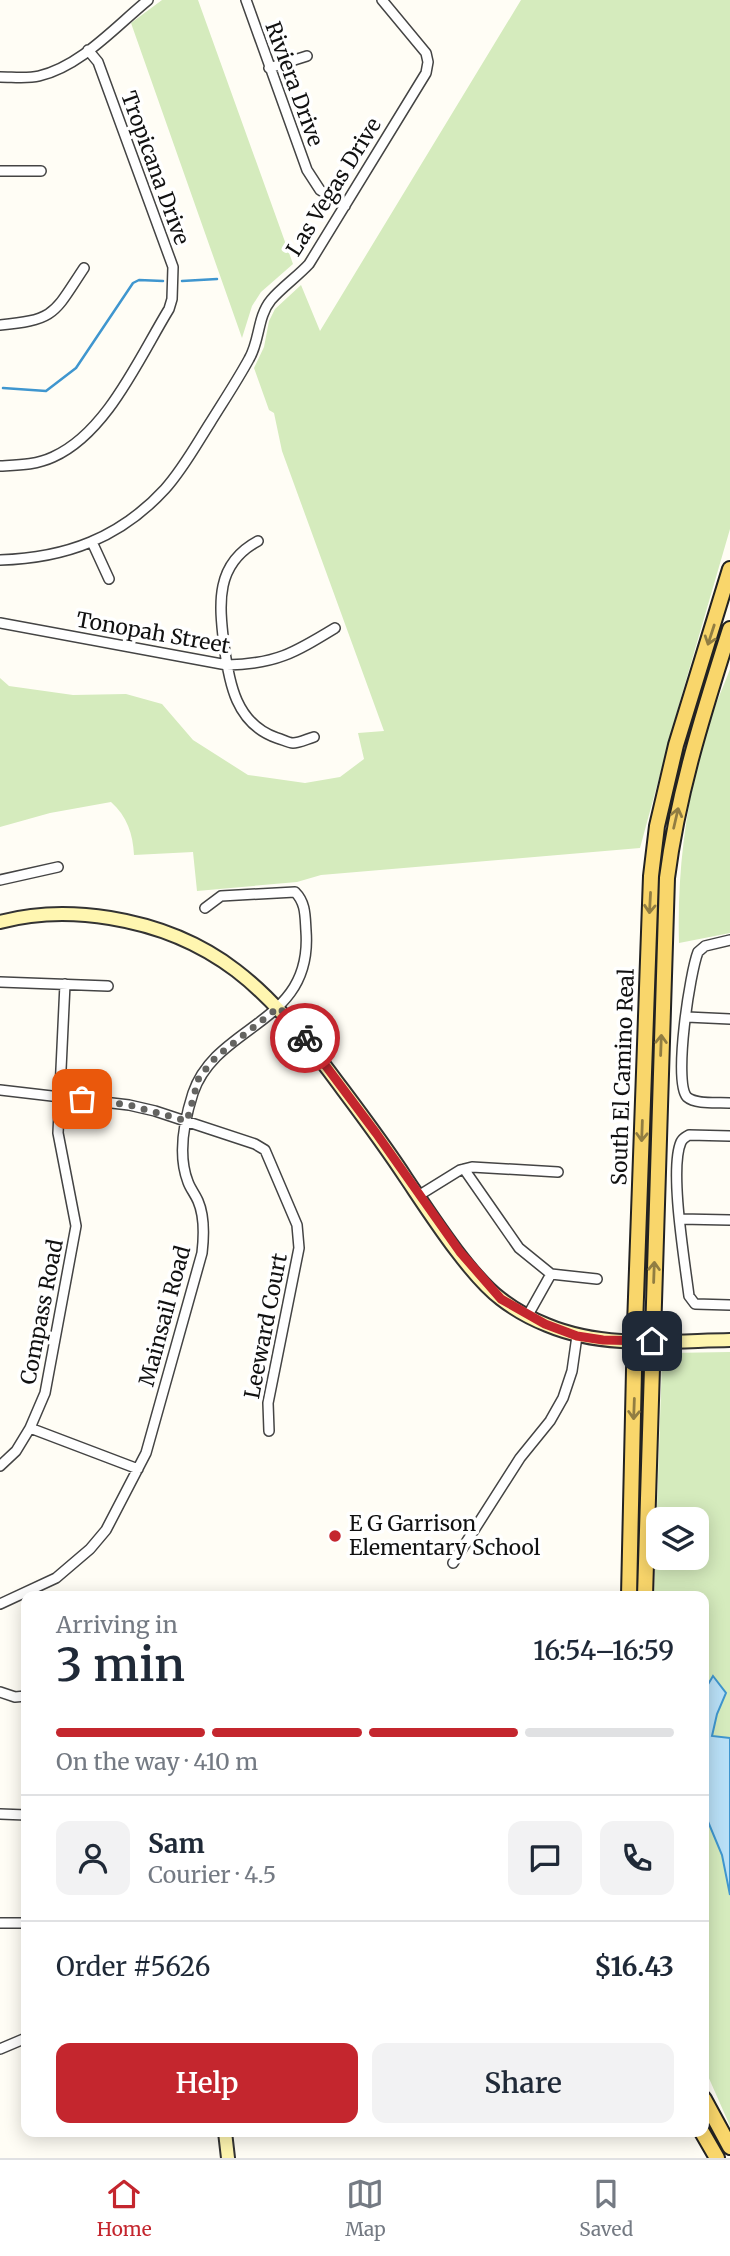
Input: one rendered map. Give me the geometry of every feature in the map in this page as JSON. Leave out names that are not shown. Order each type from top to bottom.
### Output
[{"type":"main road","name":"South El Camino Real","points":[[629,1591],[648,948],[654,845],[676,745],[730,569]]},
{"type":"main road","name":"South El Camino Real","points":[[645,1591],[667,878],[673,829],[692,749],[730,629]]},
{"type":"main road","points":[[0,922],[25,916],[65,913],[136,922],[190,941],[223,960],[255,984],[279,1007],[303,1035],[376,1133],[418,1196],[485,1283],[501,1299],[528,1315],[577,1336],[603,1340],[730,1340]]},
{"type":"main road","points":[[709,2108],[730,2147]]},
{"type":"main road","points":[[226,2137],[228,2158]]},
{"type":"main road","points":[[705,2137],[717,2158]]},
{"type":"street","points":[[0,78],[36,76],[59,69],[88,50],[148,0]]},
{"type":"street","name":"Riviera Drive","points":[[246,0],[307,170],[320,190],[345,206]]},
{"type":"street","name":"Las Vegas Drive","points":[[0,560],[28,559],[65,552],[116,530],[166,488],[184,464],[250,357],[265,309],[271,299],[309,264],[426,74],[426,53],[382,0]]},
{"type":"street","name":"Tropicana Drive","points":[[0,466],[26,465],[52,458],[91,432],[169,309],[172,299],[173,267],[98,62],[88,50]]},
{"type":"street","points":[[269,68],[307,56]]},
{"type":"street","points":[[0,171],[41,171]]},
{"type":"street","points":[[0,325],[31,322],[57,309],[84,268]]},
{"type":"street","points":[[258,541],[236,559],[227,572],[222,587],[220,608],[229,682],[238,705],[255,726],[268,735],[292,743],[314,737]]},
{"type":"street","points":[[92,542],[108,579]]},
{"type":"street","name":"Tonopah Street","points":[[0,623],[227,665],[271,662],[295,653],[335,628]]},
{"type":"street","points":[[0,880],[58,867]]},
{"type":"street","name":"Mainsail Road","points":[[28,1591],[56,1578],[90,1549],[106,1530],[146,1453],[202,1253],[204,1231],[199,1204],[187,1182],[182,1152],[199,1077],[216,1057],[279,1007],[290,995],[306,957],[303,901],[297,894],[288,891],[221,896],[205,908]]},
{"type":"street","points":[[730,940],[705,946],[698,952],[681,1055],[682,1089],[689,1099],[730,1103]]},
{"type":"street","points":[[0,982],[108,986]]},
{"type":"street","name":"Compass Road","points":[[0,1466],[16,1451],[30,1428],[45,1393],[76,1226],[60,1151],[59,1097],[65,984]]},
{"type":"street","points":[[687,1017],[730,1019]]},
{"type":"street","points":[[0,1090],[129,1105],[187,1121]]},
{"type":"street","name":"Leeward Court","points":[[187,1121],[255,1144],[265,1150],[297,1224],[299,1248],[268,1403],[269,1432]]},
{"type":"street","points":[[730,1136],[690,1135],[681,1142],[676,1175],[689,1296],[695,1304],[730,1305]]},
{"type":"street","points":[[418,1196],[472,1167],[558,1172]]},
{"type":"street","points":[[464,1169],[514,1243],[551,1274],[597,1279]]},
{"type":"street","points":[[680,1219],[730,1220]]},
{"type":"street","points":[[528,1315],[551,1274]]},
{"type":"street","points":[[453,1563],[520,1458],[550,1421],[563,1398],[572,1371],[577,1336]]},
{"type":"street","points":[[30,1428],[138,1469]]},
{"type":"street","name":"Mainsail Road","points":[[0,1604],[21,1594]]},
{"type":"street","points":[[0,1692],[21,1696]]},
{"type":"street","points":[[0,1814],[21,1815]]},
{"type":"street","points":[[0,1923],[21,1923]]},
{"type":"street","points":[[0,2049],[21,2040]]},
{"type":"green space","points":[[162,0],[198,0],[293,264],[261,292],[252,306],[242,338],[131,23]]},
{"type":"green space","points":[[521,0],[730,0],[730,529],[640,848],[321,875],[297,882],[197,891],[193,852],[134,855],[128,826],[111,802],[50,813],[0,827],[0,678],[9,686],[73,695],[126,694],[162,704],[193,740],[248,775],[305,783],[340,777],[364,759],[358,733],[384,731],[282,451],[274,413],[269,410],[254,368],[264,347],[269,321],[275,309],[301,285],[320,331]]},
{"type":"green space","points":[[730,669],[730,933],[679,943],[681,864],[693,786],[705,735]]},
{"type":"green space","points":[[730,1352],[730,2126],[709,2078],[709,1591],[654,1591],[655,1570],[709,1570],[709,1507],[657,1507],[662,1360],[669,1353]]},
{"type":"water","points":[[713,1676],[726,1693],[712,1736],[730,1738],[730,1895],[722,1855],[709,1824],[709,1683]]},
{"type":"waterway","points":[[182,281],[217,279]]},
{"type":"waterway","points":[[3,388],[46,391],[76,368],[133,283],[139,280],[163,281]]},
{"type":"way so far","points":[[82,1099],[129,1105],[187,1121],[199,1077],[216,1057],[279,1007],[305,1038]]},
{"type":"place","name":"E G Garrison Elementary School","points":[[335,1536]]},
{"type":"route","points":[[305,1038],[460,1252],[501,1299],[545,1324],[577,1336],[603,1340],[652,1341]]}]
